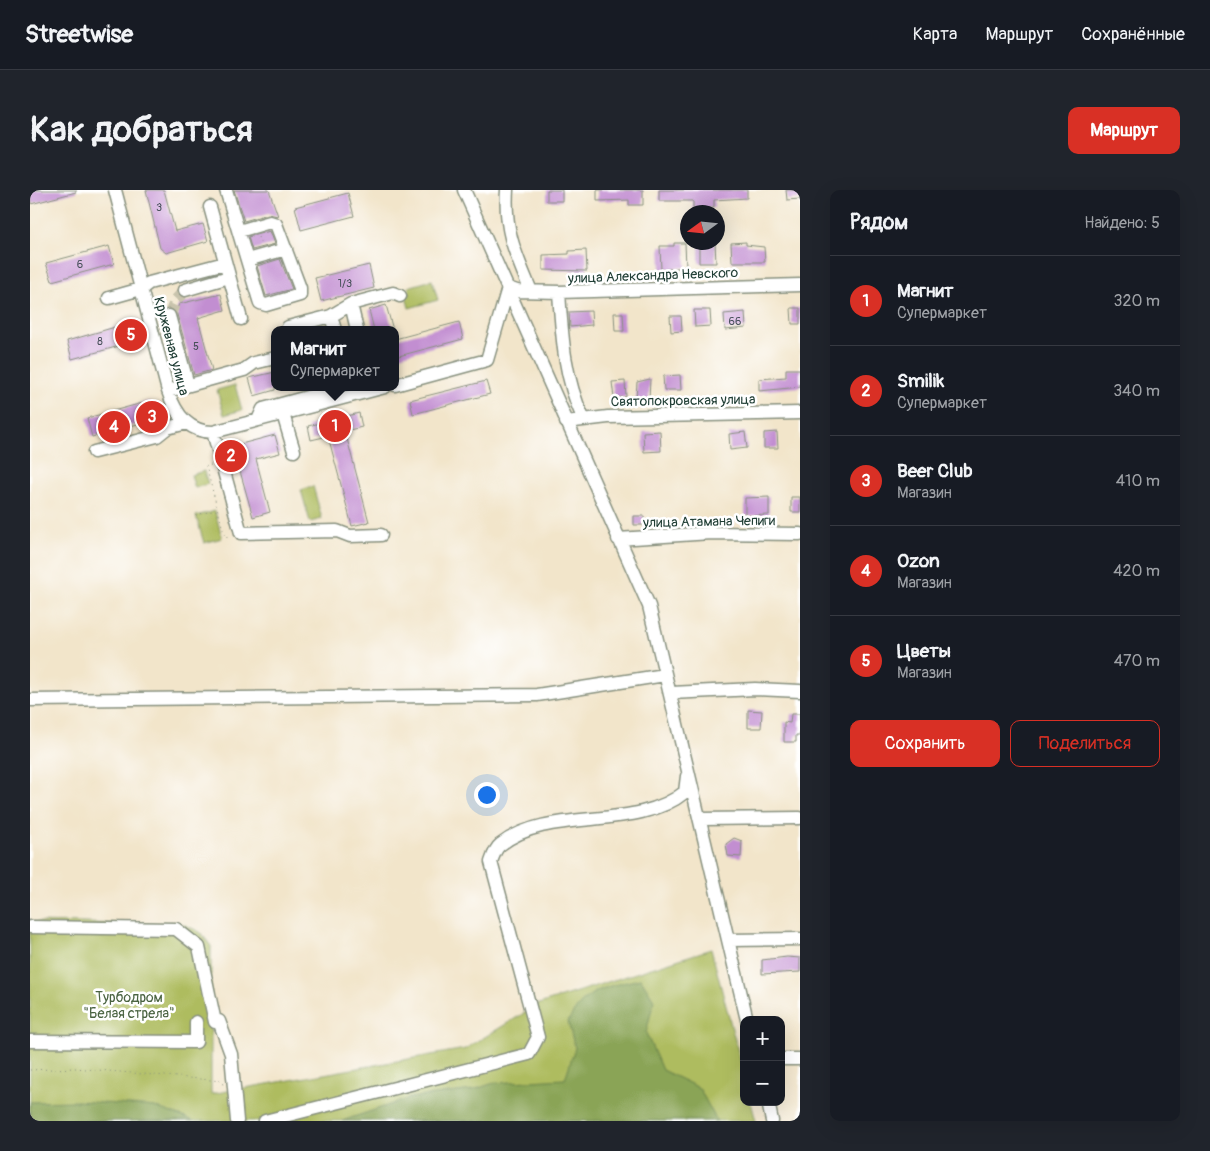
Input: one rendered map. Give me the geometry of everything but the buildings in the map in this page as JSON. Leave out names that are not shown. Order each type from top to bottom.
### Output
[{"type":"street","name":"Кружевная улица","points":[[115,190],[172,404],[187,423]]},
{"type":"street","points":[[226,190],[260,304],[266,305],[300,295],[301,292],[276,224],[270,222],[239,231]]},
{"type":"street","points":[[464,190],[649,606],[747,1016]]},
{"type":"street","points":[[507,190],[506,207],[510,240],[531,291]]},
{"type":"street","points":[[210,207],[241,319]]},
{"type":"street","points":[[247,260],[286,249]]},
{"type":"street","points":[[109,298],[141,289],[148,283],[225,263]]},
{"type":"street","points":[[185,290],[229,277]]},
{"type":"street","name":"улица Александра Невского","points":[[508,288],[517,291],[559,292],[800,285]]},
{"type":"street","points":[[399,384],[487,360],[508,288]]},
{"type":"street","points":[[559,292],[563,348],[572,393],[583,418]]},
{"type":"street","points":[[292,326],[331,316],[351,304],[392,293],[400,296]]},
{"type":"street","points":[[351,304],[356,326]]},
{"type":"street","points":[[169,316],[188,385]]},
{"type":"street","points":[[331,316],[334,326]]},
{"type":"street","points":[[168,391],[244,370],[254,363],[271,359]]},
{"type":"street","points":[[258,420],[263,408],[329,391]]},
{"type":"street","points":[[334,391],[343,398]]},
{"type":"street","points":[[94,452],[157,436],[167,428],[187,423],[204,432],[213,432],[343,398],[360,391]]},
{"type":"street","name":"Святопокровская улица","points":[[566,422],[583,418],[800,413]]},
{"type":"street","points":[[283,414],[294,451]]},
{"type":"street","points":[[213,432],[241,533],[337,531],[350,536],[381,535]]},
{"type":"street","name":"улица Атамана Чепиги","points":[[618,539],[710,533],[800,534]]},
{"type":"street","points":[[30,700],[537,695],[665,675]]},
{"type":"street","points":[[671,693],[756,689],[800,691]]},
{"type":"street","points":[[265,1121],[529,1054],[538,1037],[491,862],[498,846],[530,829],[634,813],[672,803],[685,792],[688,768]]},
{"type":"street","points":[[701,820],[800,818]]},
{"type":"street","points":[[30,927],[176,929],[199,947],[215,1022],[219,1021],[231,1054],[237,1121]]},
{"type":"street","points":[[728,940],[800,939]]},
{"type":"street","points":[[30,1041],[196,1042],[196,1022]]},
{"type":"street","points":[[785,1059],[800,1059]]},
{"type":"street","points":[[769,1106],[772,1121]]},
{"type":"path","points":[[255,227],[264,256]]},
{"type":"path","points":[[216,464],[206,466],[225,537],[241,533]]},
{"type":"path","points":[[196,515],[218,509]]},
{"type":"path","points":[[30,1070],[74,1068],[222,1081],[224,1089]]},
{"type":"green space","points":[[432,280],[438,300],[409,308],[406,296],[410,295],[408,287]]},
{"type":"green space","points":[[235,385],[242,410],[224,415],[217,390]]},
{"type":"green space","points":[[204,471],[208,484],[195,488],[191,475]]},
{"type":"green space","points":[[313,486],[322,519],[310,522],[301,490]]},
{"type":"green space","points":[[215,511],[222,538],[204,543],[196,516]]},
{"type":"green space","name":"Турбодром \"Белая стрела\"","points":[[30,922],[185,925],[200,932],[211,946],[211,1094],[465,1049],[539,1004],[711,949],[740,1059],[740,1106],[752,1106],[756,1121],[30,1121]]},
{"type":"green space","points":[[641,979],[654,1000],[646,1033],[662,1070],[699,1088],[717,1121],[342,1121],[410,1098],[473,1090],[494,1083],[565,1079],[575,1048],[568,1022],[574,1011],[589,996],[598,991]]},
{"type":"green space","points":[[78,1101],[155,1107],[194,1121],[30,1121],[30,1102]]},
{"type":"tunnel","points":[[169,316],[176,300],[185,290]]},
{"type":"place","name":"Цветы","points":[[131,335]]},
{"type":"place","name":"Beer Club","points":[[152,417]]},
{"type":"place","name":"Магнит","points":[[335,426]]},
{"type":"place","name":"Ozon","points":[[114,427]]},
{"type":"place","name":"Smilik","points":[[231,456]]}]
